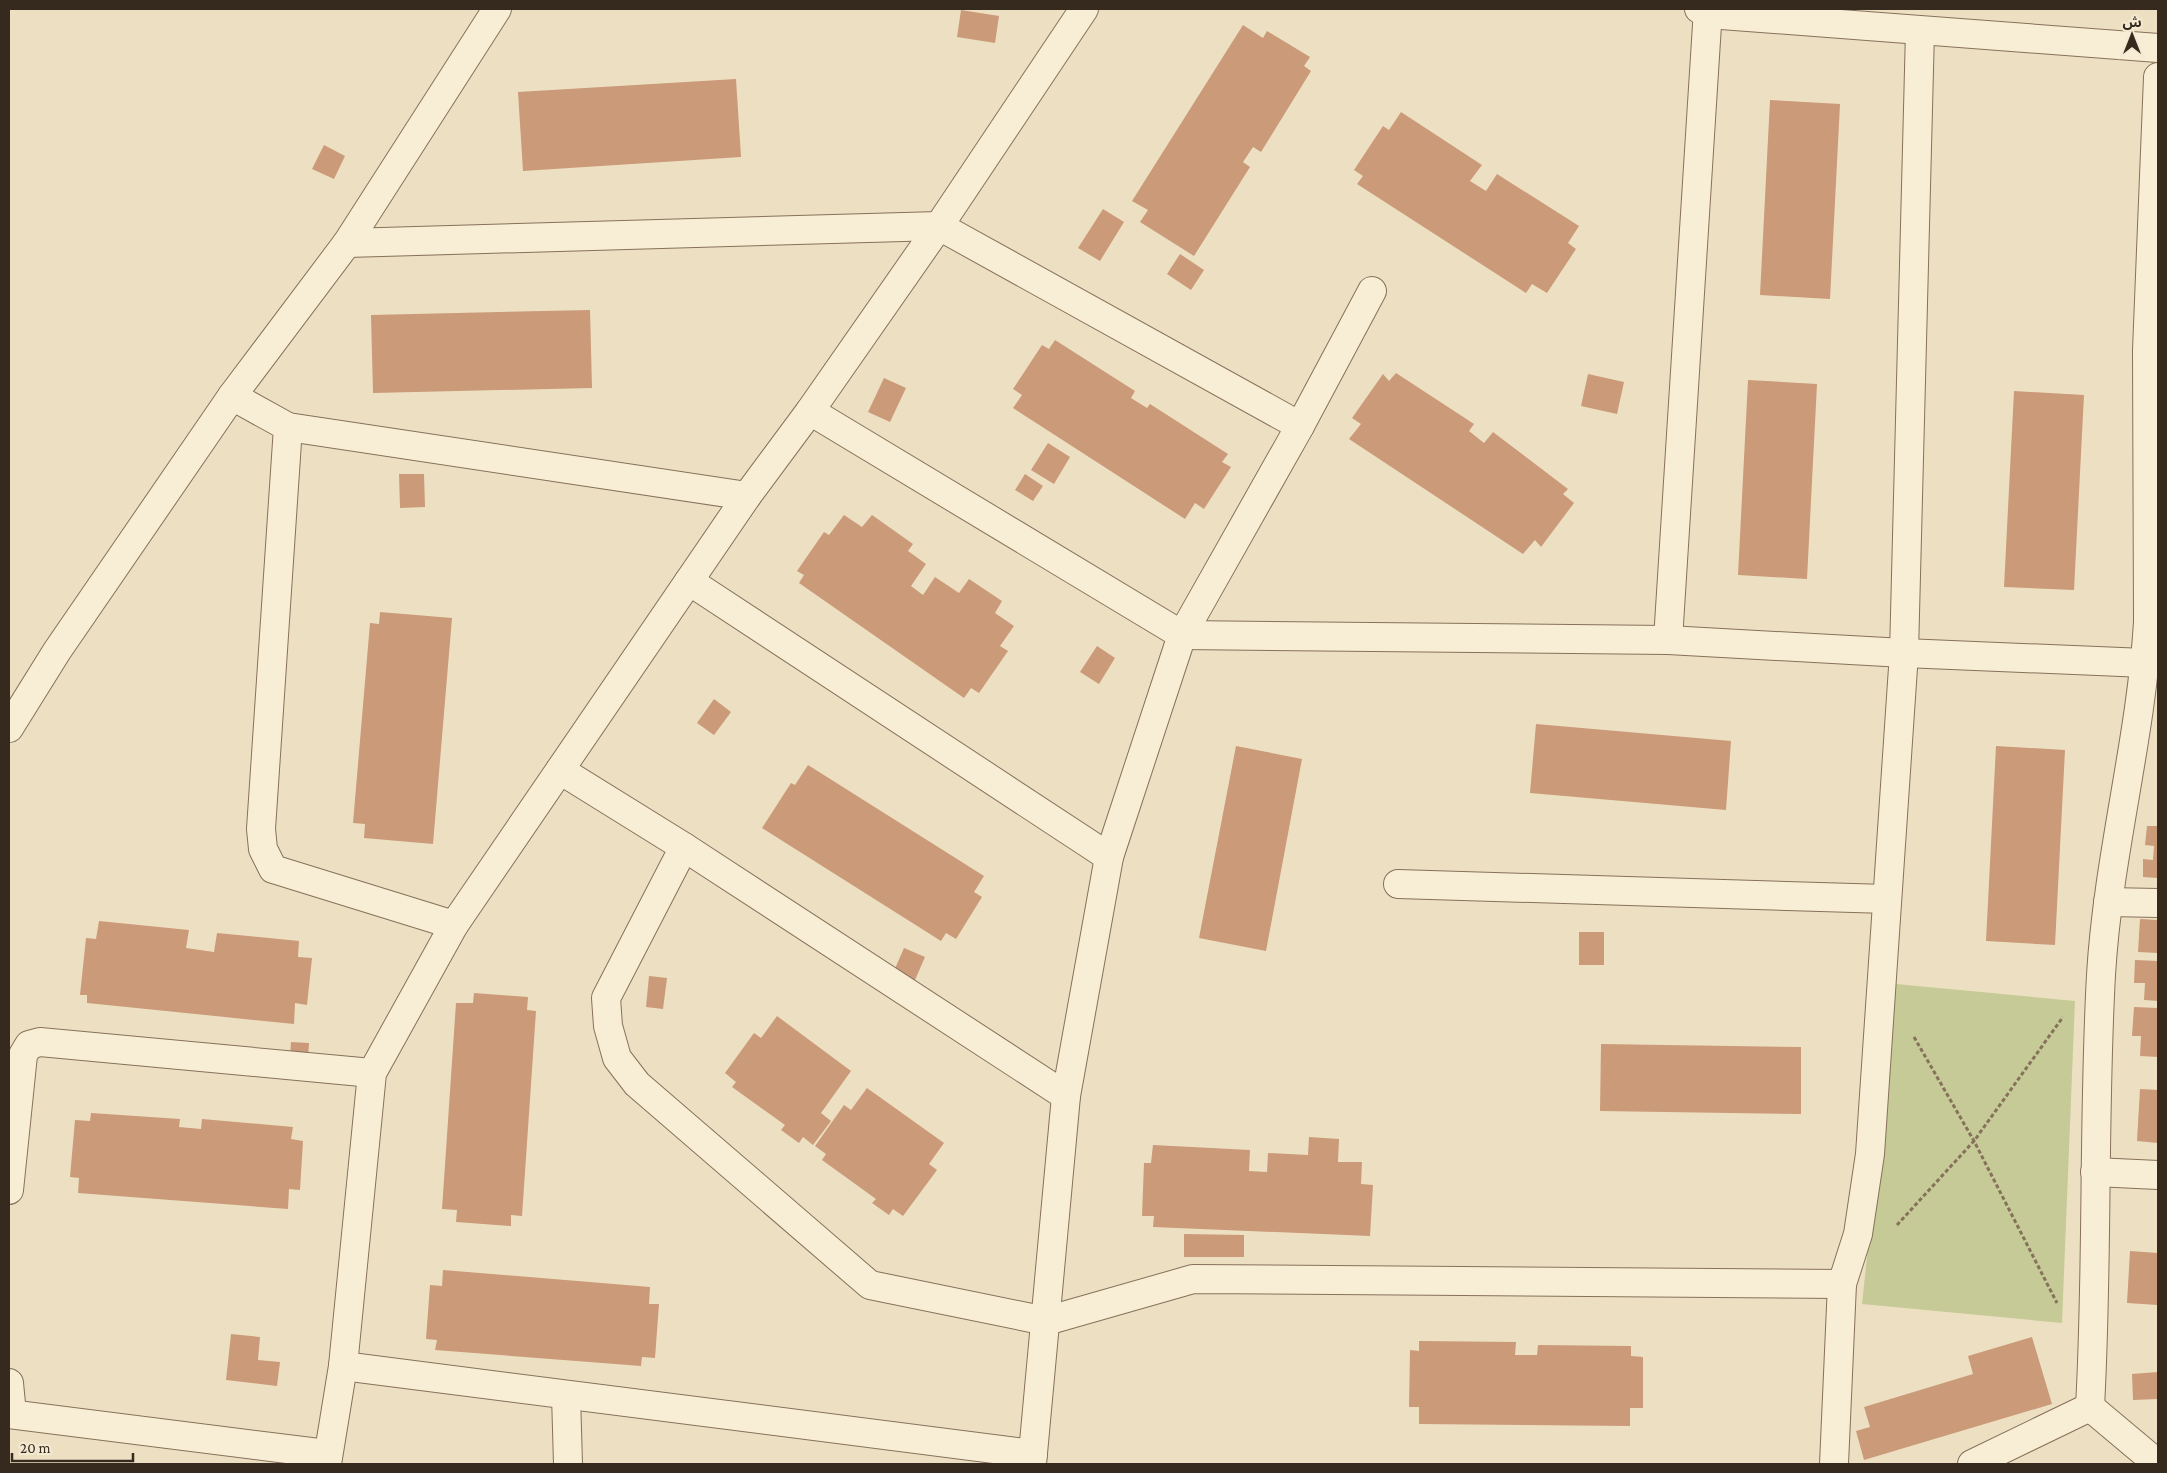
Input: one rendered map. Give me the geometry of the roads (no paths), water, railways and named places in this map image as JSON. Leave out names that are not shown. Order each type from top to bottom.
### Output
[{"type":"street","points":[[9,728],[57,651],[232,396],[347,243],[502,9]]},
{"type":"street","points":[[9,1383],[11,1414],[327,1459],[343,1366],[372,1073],[454,925],[746,496],[810,411],[939,226],[1084,9]]},
{"type":"street","points":[[1668,640],[1705,11],[2158,48]]},
{"type":"street","points":[[1834,1464],[1842,1284],[1858,1234],[1870,1154],[1904,653],[1920,30]]},
{"type":"street","points":[[2090,1407],[2095,1172],[2102,975],[2108,902],[2153,622],[2153,350],[2158,77]]},
{"type":"street","points":[[347,243],[939,226],[1300,426]]},
{"type":"street","points":[[343,1366],[1032,1459],[1066,1096],[1109,857],[1182,635],[1300,426],[1372,291]]},
{"type":"street","points":[[232,396],[288,427],[746,496]]},
{"type":"street","points":[[810,411],[1182,635],[1668,640],[1904,653],[2145,663]]},
{"type":"street","points":[[288,427],[261,829],[263,849],[273,870],[454,925]]},
{"type":"street","points":[[689,581],[1109,857]]},
{"type":"street","points":[[560,770],[684,846],[1066,1096]]},
{"type":"street","points":[[684,846],[606,998],[608,1026],[617,1058],[637,1084],[870,1285],[1046,1320],[1192,1279],[1842,1284]]},
{"type":"street","points":[[1398,884],[1887,899]]},
{"type":"street","points":[[2108,902],[2158,903]]},
{"type":"street","points":[[9,1190],[23,1055],[29,1044],[40,1042],[372,1073]]},
{"type":"street","points":[[2095,1172],[2158,1175]]},
{"type":"street","points":[[566,1395],[568,1464]]},
{"type":"street","points":[[2090,1407],[2158,1463]]},
{"type":"street","points":[[1972,1464],[2090,1407]]}]
